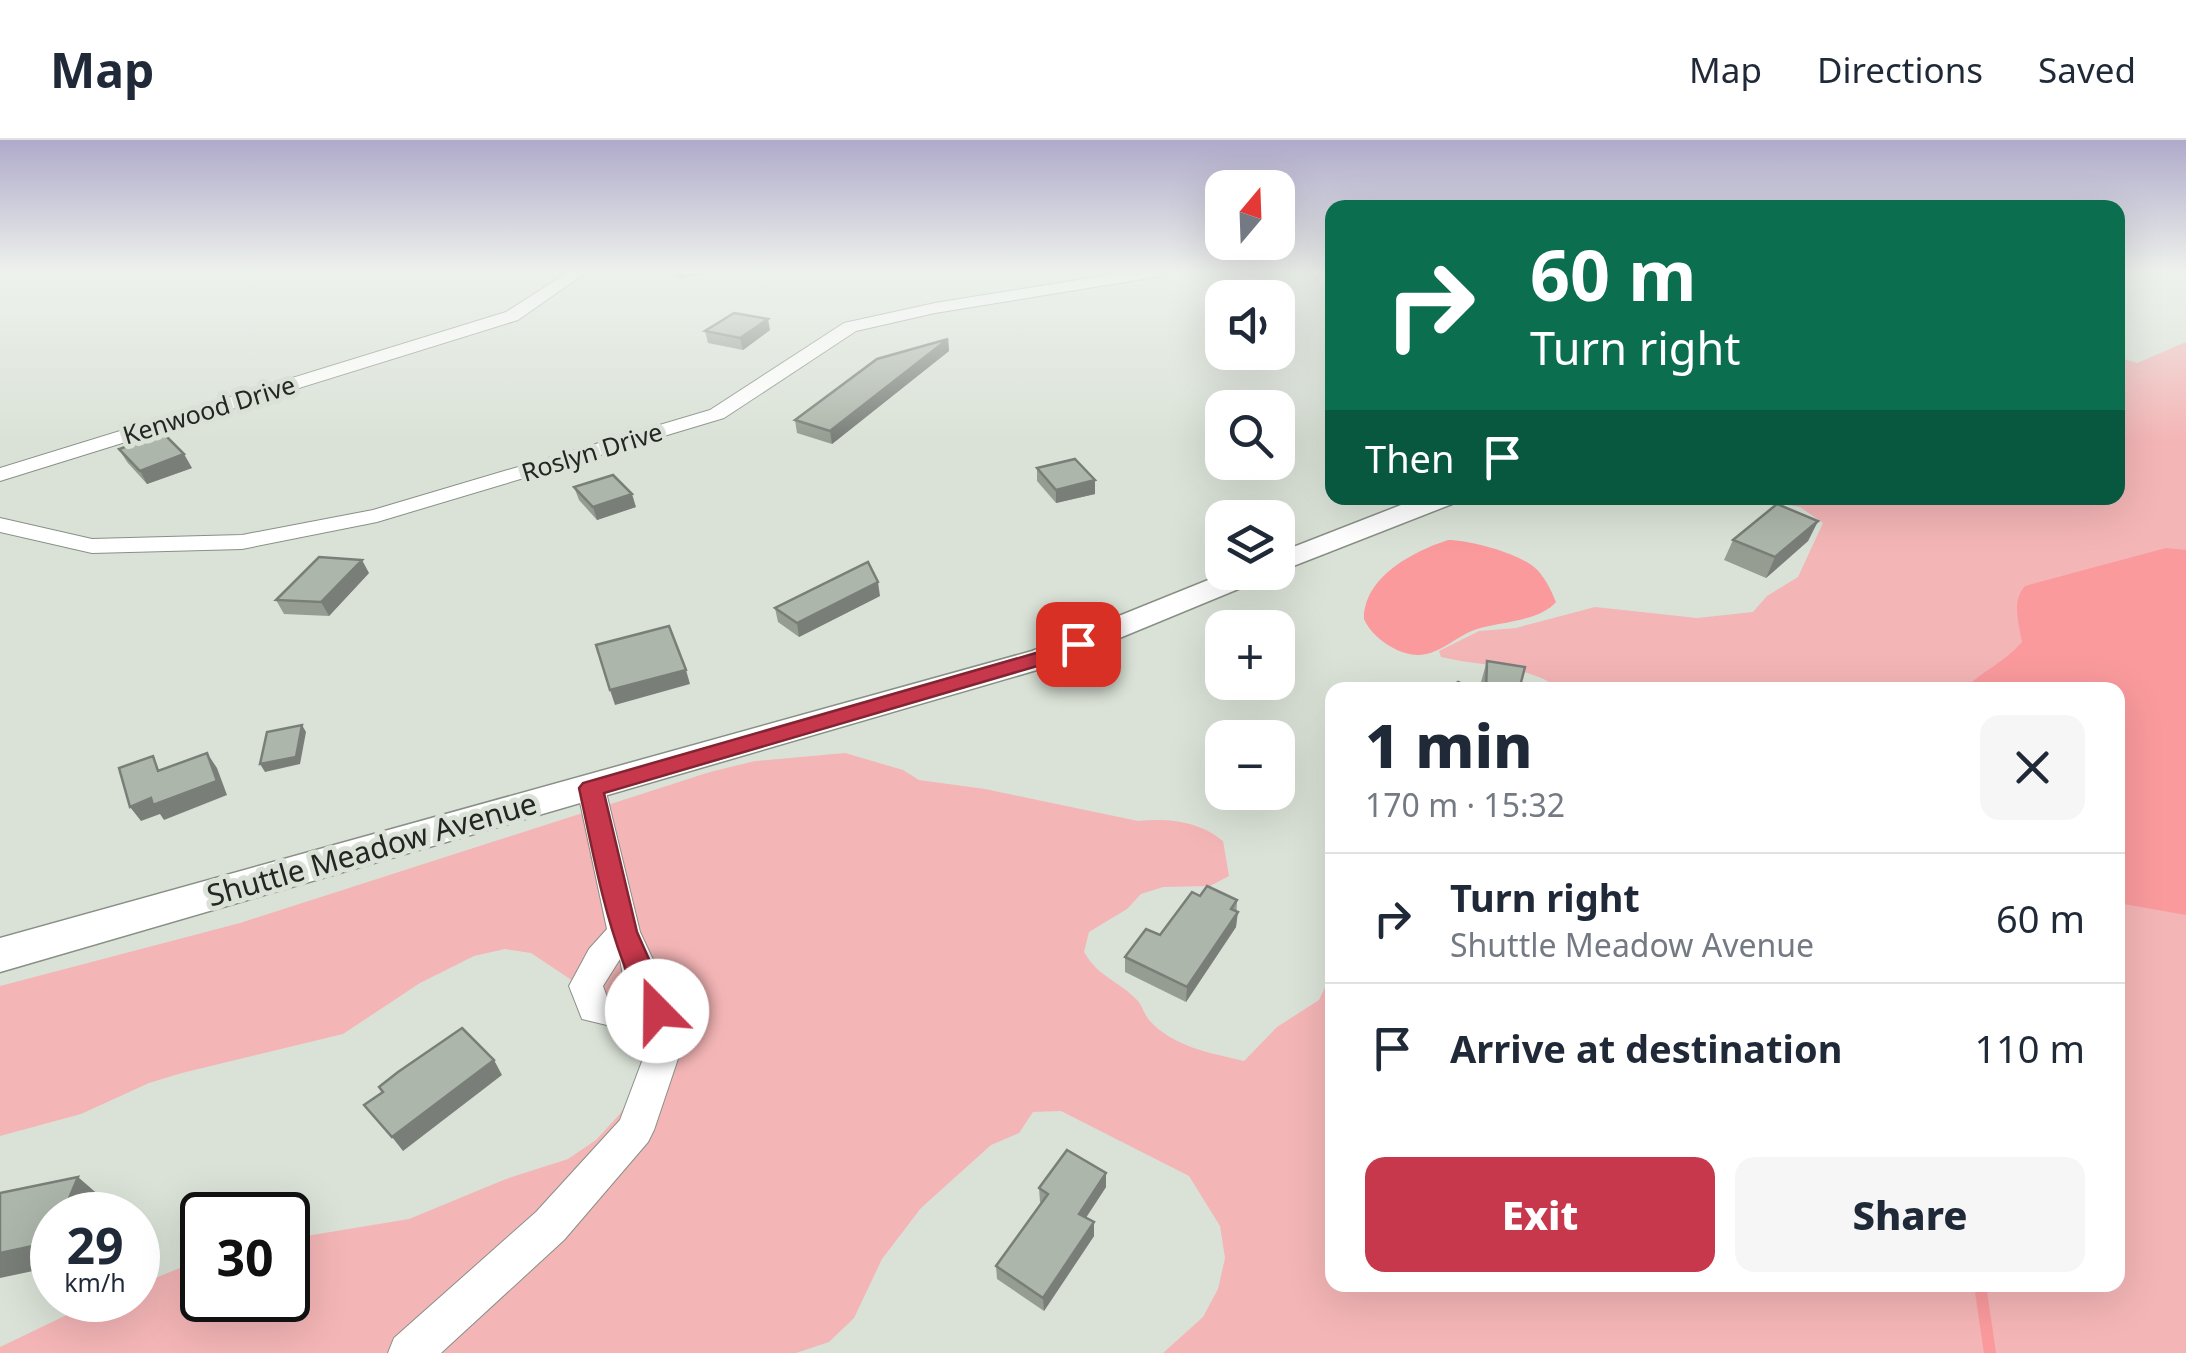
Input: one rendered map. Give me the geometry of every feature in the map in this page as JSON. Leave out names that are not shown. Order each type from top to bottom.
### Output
[{"type":"street","name":"Kenwood Drive","points":[[0,475],[475,328]]},
{"type":"street","name":"Roslyn Drive","points":[[0,525],[92,546],[242,542],[377,516],[717,414],[849,328]]},
{"type":"street","points":[[1295,557],[1425,505]]},
{"type":"street","name":"Shuttle Meadow Avenue","points":[[0,955],[1043,658],[1211,590]]},
{"type":"street","points":[[410,1353],[550,1226],[635,1130],[671,1029],[642,994],[639,966],[624,932],[591,788]]},
{"type":"street","points":[[624,932],[601,958],[586,986],[594,1008],[615,1014],[642,994]]},
{"type":"shaded area","points":[[2186,342],[2186,1353],[1163,1353],[1203,1317],[1218,1289],[1225,1258],[1220,1226],[1189,1176],[1061,1111],[1033,1112],[1019,1133],[991,1145],[921,1208],[882,1259],[854,1318],[829,1342],[796,1353],[0,1353],[0,1347],[52,1322],[160,1322],[160,1276],[180,1268],[180,1322],[310,1322],[310,1235],[409,1219],[506,1179],[568,1159],[596,1140],[618,1116],[635,1093],[643,1067],[610,1013],[579,985],[531,953],[505,949],[474,956],[420,983],[343,1034],[182,1073],[149,1083],[81,1114],[0,1136],[0,986],[240,923],[710,772],[755,761],[845,753],[903,770],[919,780],[985,789],[1138,821],[1183,822],[1223,841],[1229,876],[1210,886],[1163,887],[1141,894],[1127,909],[1089,932],[1084,952],[1096,968],[1137,1000],[1149,1020],[1169,1037],[1193,1048],[1244,1061],[1277,1027],[1319,1000],[1325,988],[1325,1292],[2125,1292],[2125,682],[1548,682],[1534,675],[1441,657],[1439,651],[1479,631],[1516,628],[1595,607],[1697,618],[1753,612],[1767,596],[1798,577],[1823,523],[1800,507],[1788,505],[2125,505],[2125,359],[2137,363]]},
{"type":"shaded area","points":[[1448,540],[1493,548],[1526,562],[1541,574],[1556,602],[1530,617],[1470,632],[1427,654],[1412,655],[1387,644],[1364,619],[1372,591],[1392,568]]},
{"type":"shaded area","points":[[2166,548],[2186,550],[2186,915],[2125,904],[2125,682],[1972,682],[2022,642],[2017,606],[2025,586]]},
{"type":"building","points":[[710,328],[755,328],[740,338],[705,331]]},
{"type":"building","points":[[948,339],[830,431],[795,420],[877,359]]},
{"type":"building","points":[[164,434],[184,454],[140,471],[119,449]]},
{"type":"building","points":[[1075,459],[1095,480],[1056,490],[1037,468]]},
{"type":"building","points":[[613,475],[632,494],[593,507],[574,487]]},
{"type":"building","points":[[1776,505],[1818,521],[1775,557],[1733,540]]},
{"type":"building","points":[[319,557],[362,560],[321,602],[276,600]]},
{"type":"building","points":[[868,562],[878,582],[797,623],[775,608]]},
{"type":"building","points":[[669,626],[686,670],[610,690],[596,645]]},
{"type":"building","points":[[1487,661],[1525,667],[1521,682],[1486,682]]},
{"type":"building","points":[[302,725],[296,757],[260,764],[267,732]]},
{"type":"building","points":[[207,753],[217,781],[153,805],[151,798],[130,807],[119,768],[153,756],[158,771]]},
{"type":"building","points":[[1207,886],[1237,900],[1231,909],[1238,912],[1187,987],[1125,957],[1146,929],[1160,935],[1192,892],[1200,896]]},
{"type":"building","points":[[462,1028],[494,1060],[392,1137],[364,1105],[383,1092],[379,1087],[398,1072]]},
{"type":"building","points":[[1067,1150],[1106,1173],[1079,1214],[1094,1222],[1043,1298],[996,1266],[1048,1194],[1039,1188]]},
{"type":"building","points":[[78,1177],[72,1192],[30,1192],[30,1247],[0,1253],[0,1193]]},
{"type":"waterway","points":[[1981,1292],[1990,1353]]},
{"type":"route","points":[[657,1011],[642,994],[639,966],[624,932],[591,788],[1043,658],[1078,644]]}]
